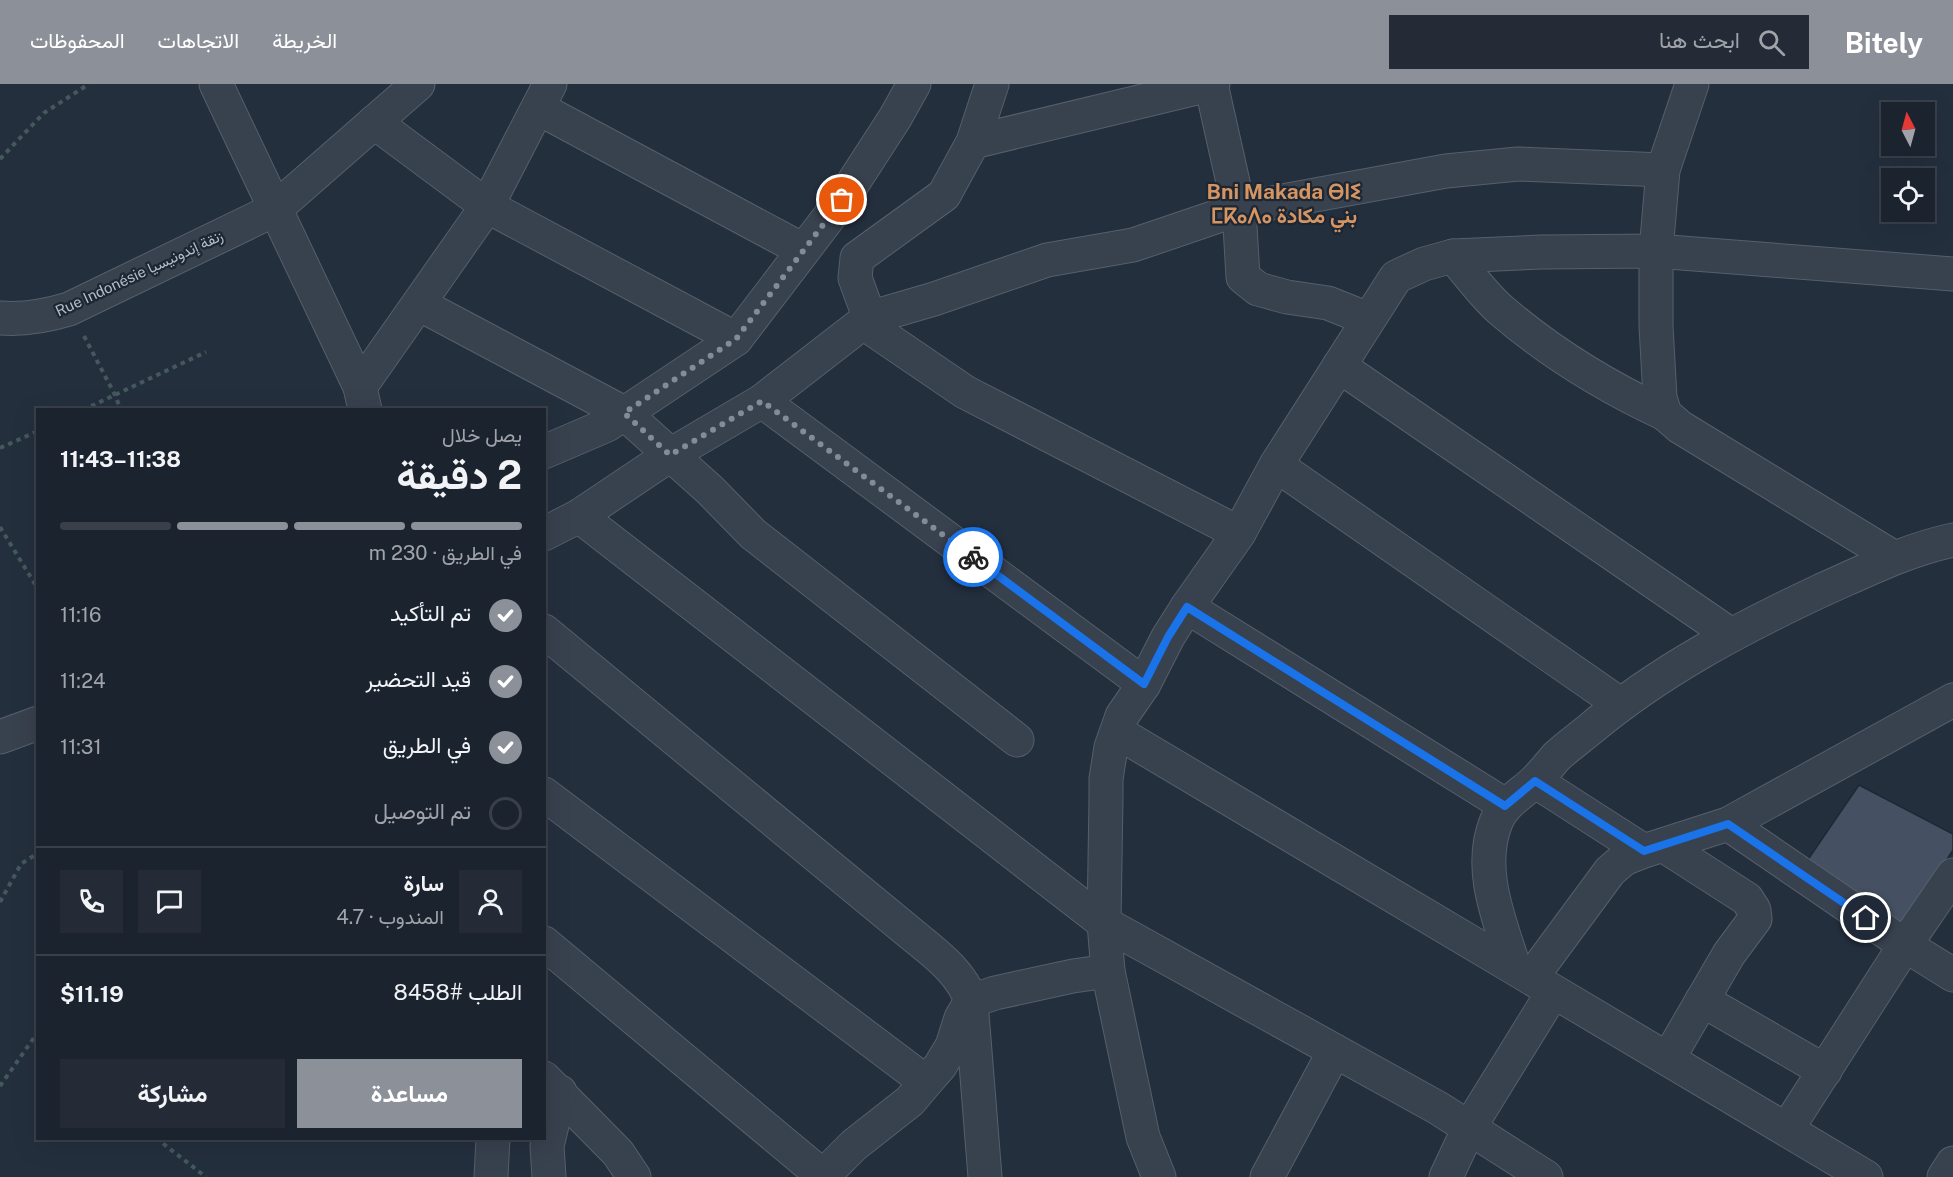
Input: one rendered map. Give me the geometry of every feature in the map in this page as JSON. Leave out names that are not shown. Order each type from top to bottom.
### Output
[{"type":"street","points":[[216,84],[363,398]]},
{"type":"street","name":"Rue Indonésie زنقة إندونيسيا","points":[[0,318],[16,320],[45,317],[69,309],[274,210],[418,84]]},
{"type":"street","points":[[546,451],[607,425],[736,339],[842,200],[914,84]]},
{"type":"street","points":[[992,84],[973,142],[944,195],[857,258],[855,278],[874,330],[965,392],[1239,533]]},
{"type":"street","points":[[973,142],[1212,84],[1239,209],[1243,277],[1258,289],[1287,297],[1328,303],[1368,319]]},
{"type":"street","points":[[1665,414],[1660,398],[1656,336],[1656,251],[1663,170],[1692,84]]},
{"type":"street","points":[[363,398],[419,304],[487,207],[544,96],[803,250]]},
{"type":"street","points":[[374,122],[487,207],[736,339]]},
{"type":"street","points":[[546,533],[579,516],[670,455],[762,401],[869,318],[934,299],[1047,260],[1133,245],[1239,209],[1446,171],[1518,164],[1663,170]]},
{"type":"street","points":[[1159,1177],[1143,1137],[1108,971],[1104,923],[1106,779],[1112,747],[1122,716],[1144,684],[1168,637],[1239,533],[1276,465],[1396,277],[1424,264],[1453,256],[1541,252],[1656,251],[1953,274]]},
{"type":"street","points":[[1453,256],[1500,310],[1557,353],[1620,393],[1665,414],[1680,427],[1893,558]]},
{"type":"street","points":[[419,304],[624,413],[710,490],[753,534],[1017,740]]},
{"type":"street","points":[[1339,366],[1731,635]]},
{"type":"street","points":[[762,401],[1144,684]]},
{"type":"street","points":[[1276,465],[1620,704]]},
{"type":"street","points":[[579,516],[1104,923],[1438,1108],[1546,1177]]},
{"type":"street","points":[[1532,979],[1494,901],[1488,868],[1489,845],[1497,820],[1505,806],[1535,781],[1558,756],[1620,704],[1700,652],[1893,558],[1953,540]]},
{"type":"street","points":[[1187,607],[1505,806]]},
{"type":"street","points":[[546,633],[939,957],[963,981],[970,1001],[985,1177]]},
{"type":"street","points":[[1446,1177],[1532,979],[1610,871],[1624,859],[1728,824],[1953,700]]},
{"type":"street","points":[[0,737],[36,724]]},
{"type":"street","points":[[1116,732],[1866,1177]]},
{"type":"street","points":[[1535,781],[1653,848],[1739,892],[1754,910],[1755,919],[1729,954],[1668,1059]]},
{"type":"street","points":[[546,796],[926,1082]]},
{"type":"street","points":[[1728,824],[1905,945],[1953,975]]},
{"type":"street","points":[[1787,1130],[1905,945],[1953,875]]},
{"type":"street","points":[[546,945],[824,1176],[854,1145],[910,1101],[940,1066],[952,1046],[961,1018],[970,1001],[995,993],[1072,976],[1108,971]]},
{"type":"street","points":[[1702,1000],[1825,1071]]},
{"type":"street","points":[[1267,1177],[1334,1052]]},
{"type":"street","points":[[549,1177],[547,1146],[552,1085]]},
{"type":"street","points":[[552,1085],[618,1153],[634,1177]]},
{"type":"street","points":[[491,1177],[493,1140]]},
{"type":"street","points":[[1944,1177],[1953,1163]]},
{"type":"path","points":[[0,159],[44,113],[89,84]]},
{"type":"path","points":[[69,309],[120,408]]},
{"type":"path","points":[[87,408],[206,352]]},
{"type":"path","points":[[0,448],[36,432]]},
{"type":"path","points":[[0,527],[36,586]]},
{"type":"path","points":[[0,902],[21,864],[36,854]]},
{"type":"path","points":[[0,1086],[36,1035]]},
{"type":"path","points":[[159,1140],[206,1177]]},
{"type":"building","points":[[1859,785],[1953,834],[1953,850],[1904,926],[1807,861]]},
{"type":"way so far","points":[[842,200],[736,339],[624,413],[670,455],[762,401],[973,557]]},
{"type":"district","name":"Bni Makada ⴱⵏⵉ ⵎⴽⴰⴷⴰ بني مكادة","points":[[1284,203]]},
{"type":"route","points":[[973,557],[1144,684],[1168,637],[1187,607],[1505,806],[1535,781],[1644,851],[1728,824],[1866,918]]}]
